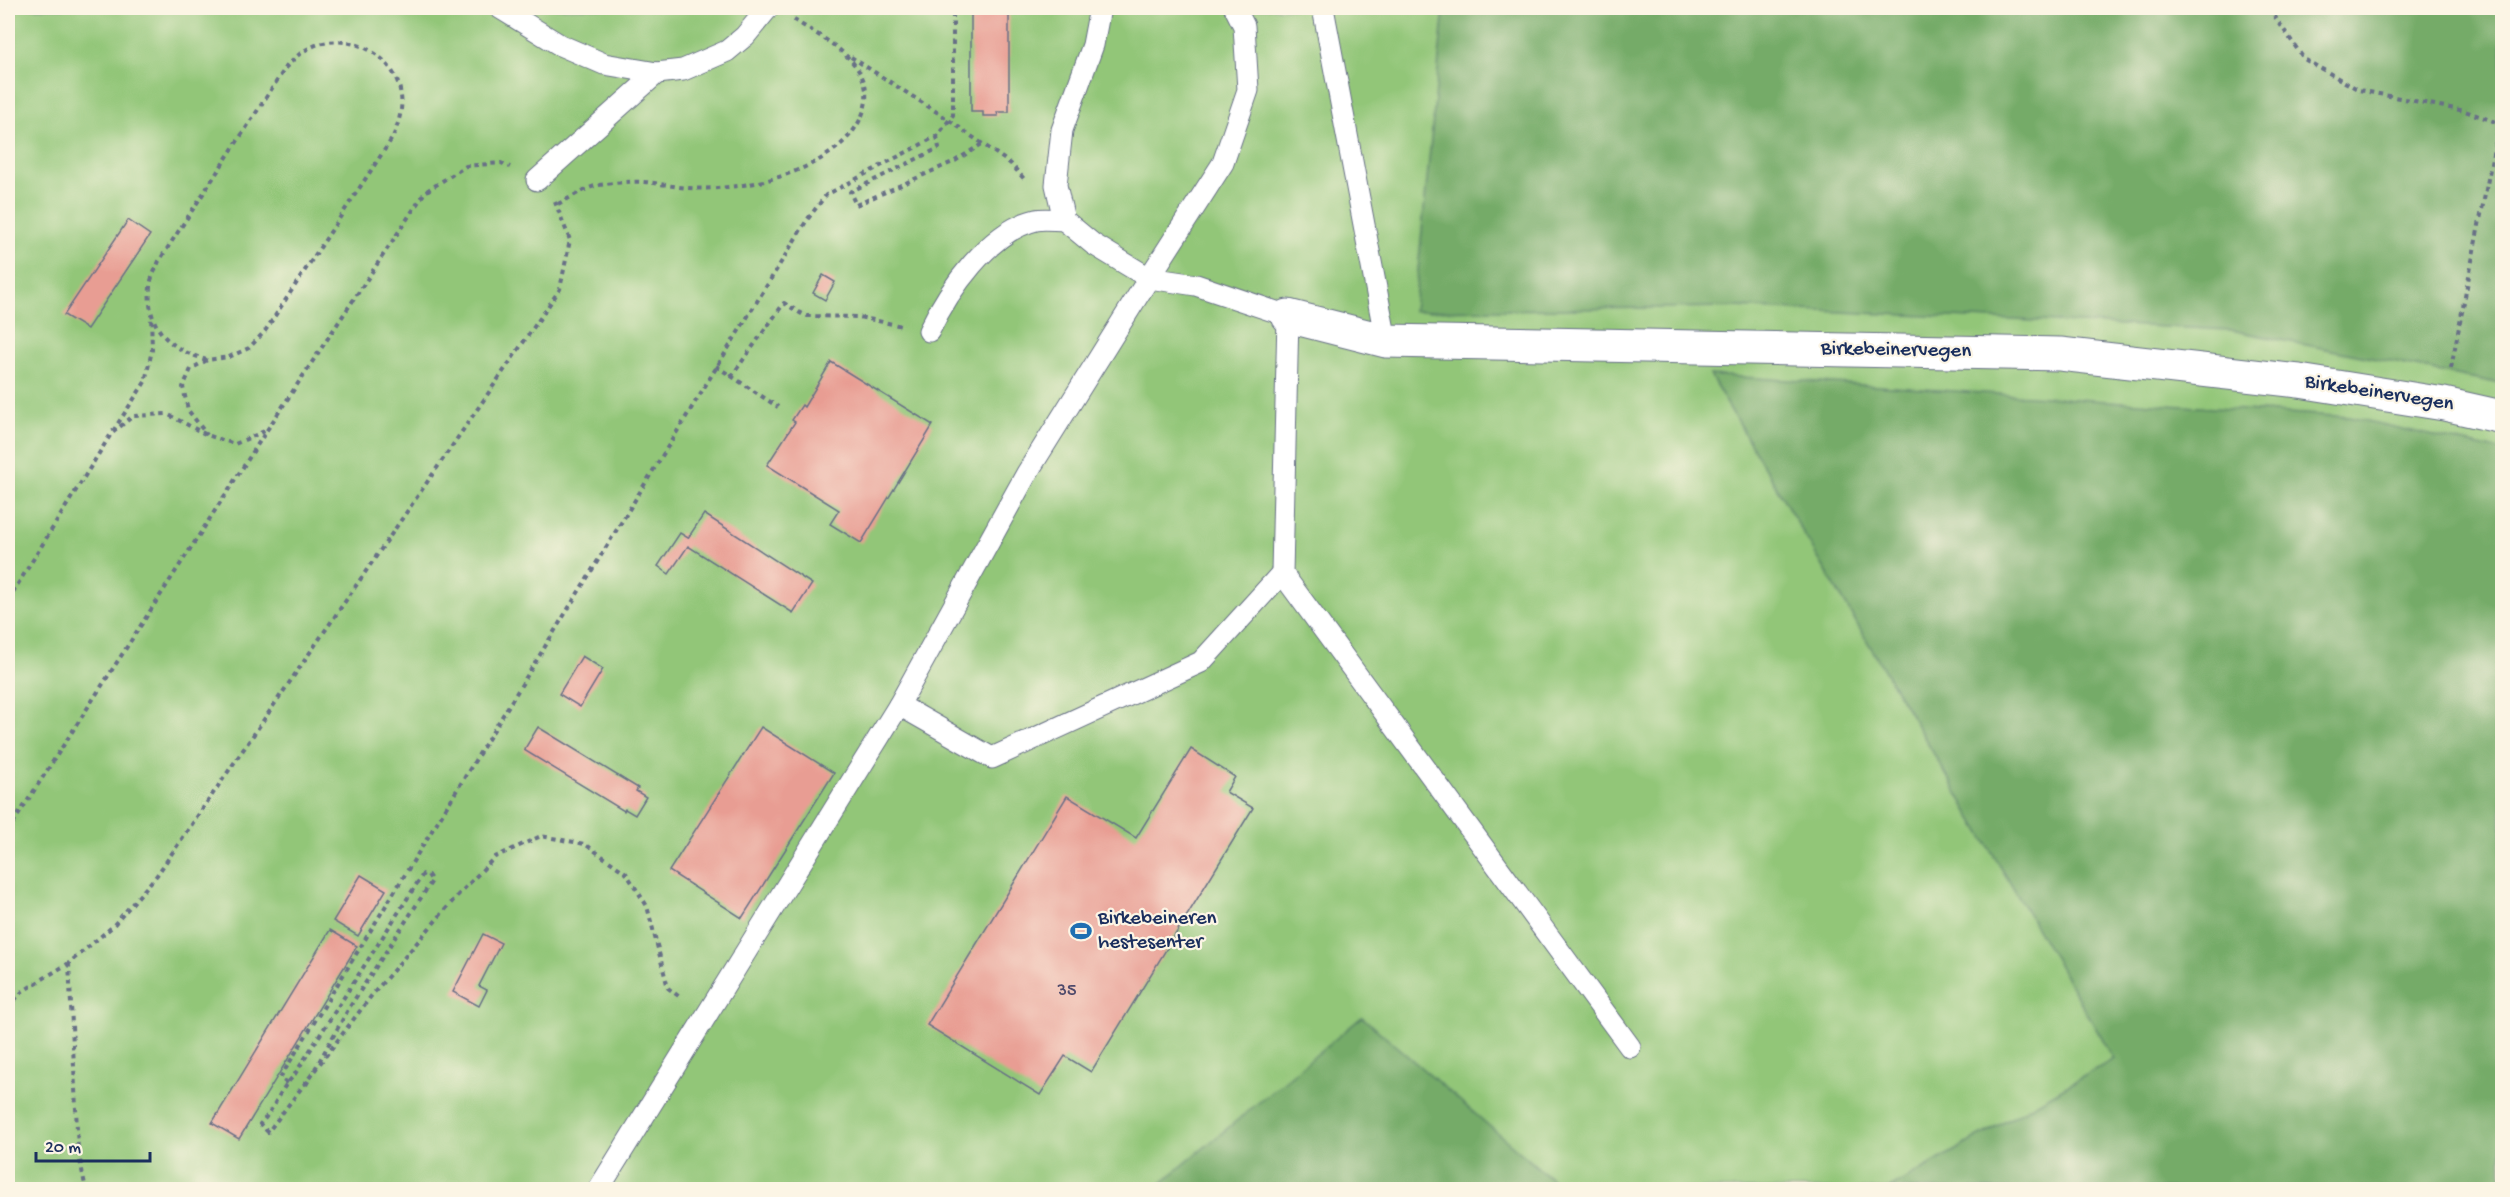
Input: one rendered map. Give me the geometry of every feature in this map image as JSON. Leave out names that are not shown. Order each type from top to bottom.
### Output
[{"type":"street","name":"Birkebeinervegen","points":[[1288,316],[1386,341],[2061,354],[2299,381],[2444,404],[2502,417]]},
{"type":"lane","points":[[500,8],[560,45],[604,64],[657,73],[683,70],[728,51],[745,36],[768,8]]},
{"type":"lane","points":[[1100,8],[1092,45],[1062,130],[1056,185],[1064,220],[1093,244],[1149,278],[1196,285],[1288,316],[1282,573],[1630,1047]]},
{"type":"lane","points":[[598,1190],[899,705],[1027,473],[1223,163],[1248,90],[1244,26],[1235,8]]},
{"type":"lane","points":[[1323,8],[1386,341]]},
{"type":"lane","points":[[537,180],[657,73]]},
{"type":"lane","points":[[929,331],[941,306],[972,265],[1006,233],[1036,220],[1064,220]]},
{"type":"lane","points":[[899,705],[992,758],[1201,662],[1282,573]]},
{"type":"path","points":[[287,1083],[280,1078],[807,220],[826,195],[937,136],[952,115],[953,8]]},
{"type":"path","points":[[2269,8],[2304,59],[2359,90],[2465,111],[2501,123],[2444,404]]},
{"type":"path","points":[[793,19],[887,78],[1011,165],[1064,220]]},
{"type":"path","points":[[8,600],[145,382],[153,350],[149,285],[159,261],[286,67],[304,51],[328,41],[355,43],[378,54],[394,74],[401,96],[400,118],[393,137],[265,331],[249,348],[229,357],[207,360],[191,369],[183,387],[188,410],[207,435]]},
{"type":"path","points":[[557,205],[597,186],[643,182],[690,188],[742,187],[777,178],[819,160],[843,142],[859,124],[865,106],[861,77],[858,68],[849,56]]},
{"type":"path","points":[[937,136],[939,148],[850,192],[856,205],[955,161],[982,144]]},
{"type":"path","points":[[8,831],[424,192],[466,166],[501,163],[537,180],[557,205],[570,240],[560,289],[157,875],[112,927],[69,963],[23,991],[8,1007]]},
{"type":"path","points":[[730,377],[784,303],[805,316],[858,317],[929,331]]},
{"type":"path","points":[[150,311],[162,335],[182,352],[207,360]]},
{"type":"path","points":[[716,366],[778,406]]},
{"type":"path","points":[[111,434],[133,416],[167,414],[207,435],[235,444],[267,430]]},
{"type":"path","points":[[306,1085],[349,1008],[432,881],[428,874],[423,874],[287,1083],[270,1114],[260,1124],[268,1132],[306,1085],[372,995],[457,896],[495,857],[541,836],[585,844],[626,873],[647,906],[668,988],[705,1017]]},
{"type":"path","points":[[69,963],[78,1150],[86,1190]]},
{"type":"green space","points":[[8,8],[2502,8],[2502,1189],[8,1189]]},
{"type":"green space","points":[[1444,8],[2502,8],[2502,384],[2231,330],[1735,307],[1414,311]]},
{"type":"green space","points":[[1710,375],[2349,417],[2502,451],[2502,1189],[1888,1189],[2114,1059]]},
{"type":"green space","points":[[1362,1017],[1563,1189],[1154,1189]]},
{"type":"building","points":[[971,8],[1009,8],[1009,112],[997,112],[998,116],[983,116],[983,112],[971,112]]},
{"type":"building","points":[[128,220],[150,235],[87,329],[64,315]]},
{"type":"building","points":[[823,275],[835,282],[825,300],[813,293]]},
{"type":"building","points":[[831,362],[933,425],[861,543],[830,524],[839,510],[767,465],[795,422],[792,420],[802,405],[804,407]]},
{"type":"building","points":[[704,514],[812,584],[793,613],[688,546],[669,574],[658,566],[680,533],[688,538]]},
{"type":"building","points":[[582,656],[603,669],[580,707],[559,694]]},
{"type":"building","points":[[538,727],[638,788],[636,791],[646,797],[635,815],[625,809],[624,811],[524,750]]},
{"type":"building","points":[[761,727],[834,773],[742,918],[669,871]]},
{"type":"building","name":"Birkebeineren hestesenter","points":[[1191,749],[1235,777],[1226,792],[1253,808],[1091,1072],[1065,1056],[1040,1095],[927,1025],[1067,796],[1136,838]]},
{"type":"building","points":[[361,875],[386,890],[358,936],[333,921]]},
{"type":"building","points":[[330,930],[357,946],[239,1139],[212,1123]]},
{"type":"building","points":[[483,934],[501,943],[479,986],[487,990],[479,1006],[453,992]]},
{"type":"place","name":"Birkebeineren hestesenter","points":[[1081,931]]}]
